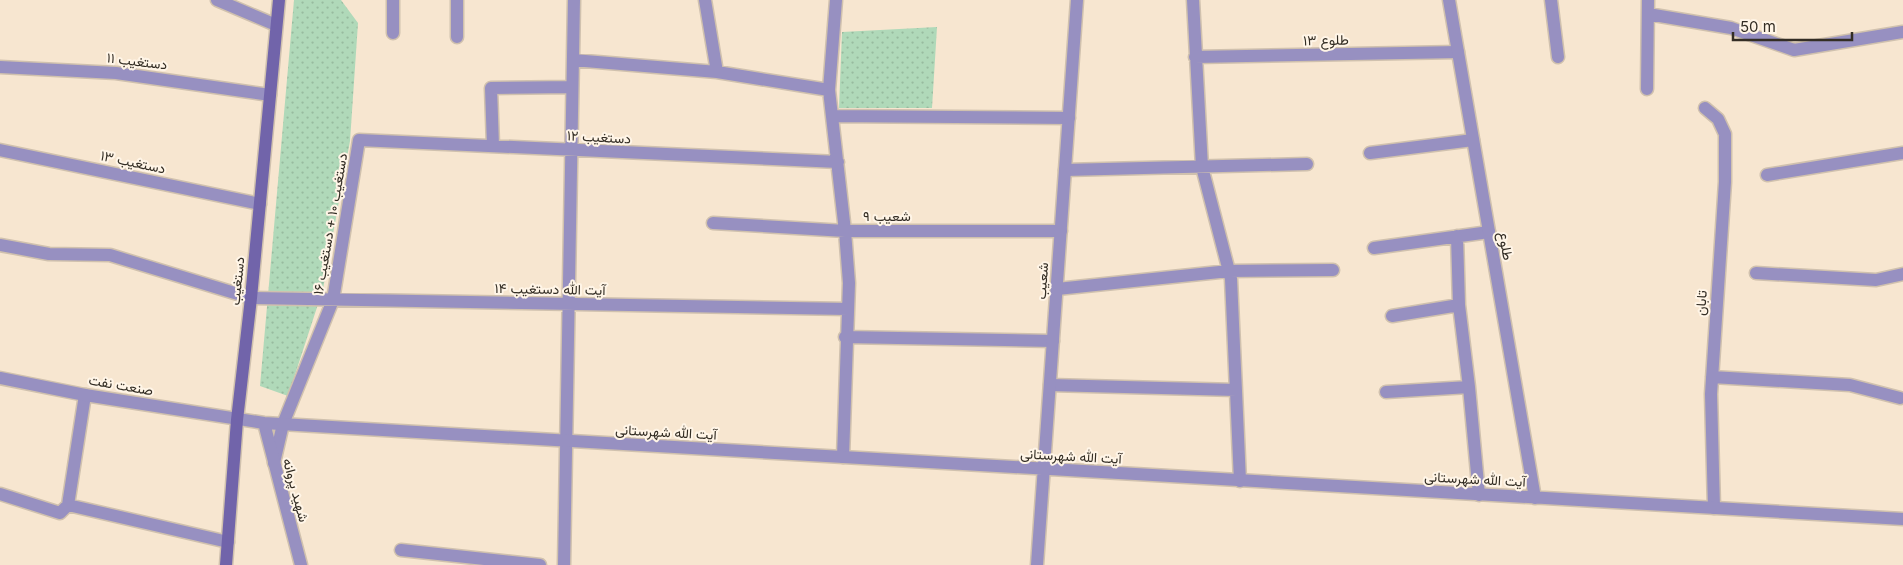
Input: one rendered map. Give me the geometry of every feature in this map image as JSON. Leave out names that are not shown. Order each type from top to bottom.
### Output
[{"type":"main road","name":"دستغیب","points":[[226,565],[237,420],[251,298],[279,0]]},
{"type":"street","points":[[217,0],[276,25]]},
{"type":"street","points":[[393,0],[393,32]]},
{"type":"street","points":[[457,0],[457,37]]},
{"type":"street","points":[[564,565],[574,0]]},
{"type":"street","points":[[706,0],[717,72]]},
{"type":"street","points":[[836,0],[830,90],[846,231],[848,309],[845,337],[843,457]]},
{"type":"street","name":"شعیب","points":[[1037,565],[1077,0]]},
{"type":"street","points":[[1192,0],[1202,167],[1229,272],[1240,481]]},
{"type":"street","name":"طلوع","points":[[1449,0],[1535,498]]},
{"type":"street","points":[[1551,0],[1558,57]]},
{"type":"street","points":[[1647,89],[1648,0]]},
{"type":"street","points":[[1648,14],[1731,28],[1794,50],[1903,32]]},
{"type":"street","name":"طلوع ۱۳","points":[[1195,57],[1458,52]]},
{"type":"street","points":[[573,60],[717,72],[830,90]]},
{"type":"street","name":"دستغیب ۱۱","points":[[0,67],[116,72],[270,95]]},
{"type":"street","points":[[493,146],[491,88],[572,87]]},
{"type":"street","name":"تابان","points":[[1705,108],[1718,119],[1724,134],[1724,182],[1712,377],[1714,508]]},
{"type":"street","points":[[832,116],[1069,118]]},
{"type":"street","name":"دستغیب ۱۲","points":[[359,140],[838,162]]},
{"type":"street","name":"دستغیب ۱۰ + دستغیب ۱۶","points":[[274,463],[283,424],[333,300],[359,140]]},
{"type":"street","points":[[1370,152],[1473,140]]},
{"type":"street","name":"دستغیب ۱۳","points":[[0,150],[260,204]]},
{"type":"street","points":[[1767,175],[1903,153]]},
{"type":"street","points":[[1065,170],[1307,164]]},
{"type":"street","name":"شعیب ۹","points":[[712,223],[846,231],[1061,232]]},
{"type":"street","points":[[1374,248],[1489,232]]},
{"type":"street","points":[[1457,236],[1458,305],[1469,387],[1479,495]]},
{"type":"street","name":"آیت الله دستغیب ۱۴","points":[[0,245],[48,254],[110,255],[251,298],[848,309]]},
{"type":"street","points":[[1057,289],[1229,272],[1333,270]]},
{"type":"street","points":[[1756,273],[1876,280],[1903,274]]},
{"type":"street","points":[[1392,316],[1458,305]]},
{"type":"street","points":[[845,337],[1053,341]]},
{"type":"street","points":[[1712,377],[1850,385],[1900,398]]},
{"type":"street","name":"صنعت نفت","points":[[0,378],[85,395],[237,420]]},
{"type":"street","points":[[1050,385],[1236,390]]},
{"type":"street","points":[[1386,392],[1469,387]]},
{"type":"street","points":[[0,494],[60,513],[68,505],[85,395]]},
{"type":"street","name":"آیت الله شهرستانی","points":[[237,420],[1903,520]]},
{"type":"street","name":"شهید پروانه","points":[[264,423],[301,565]]},
{"type":"street","points":[[68,505],[228,542]]},
{"type":"street","points":[[401,550],[540,565]]},
{"type":"green space","points":[[294,0],[341,0],[358,23],[350,141],[323,289],[288,396],[260,386]]},
{"type":"green space","points":[[937,27],[932,108],[839,108],[842,32]]}]
